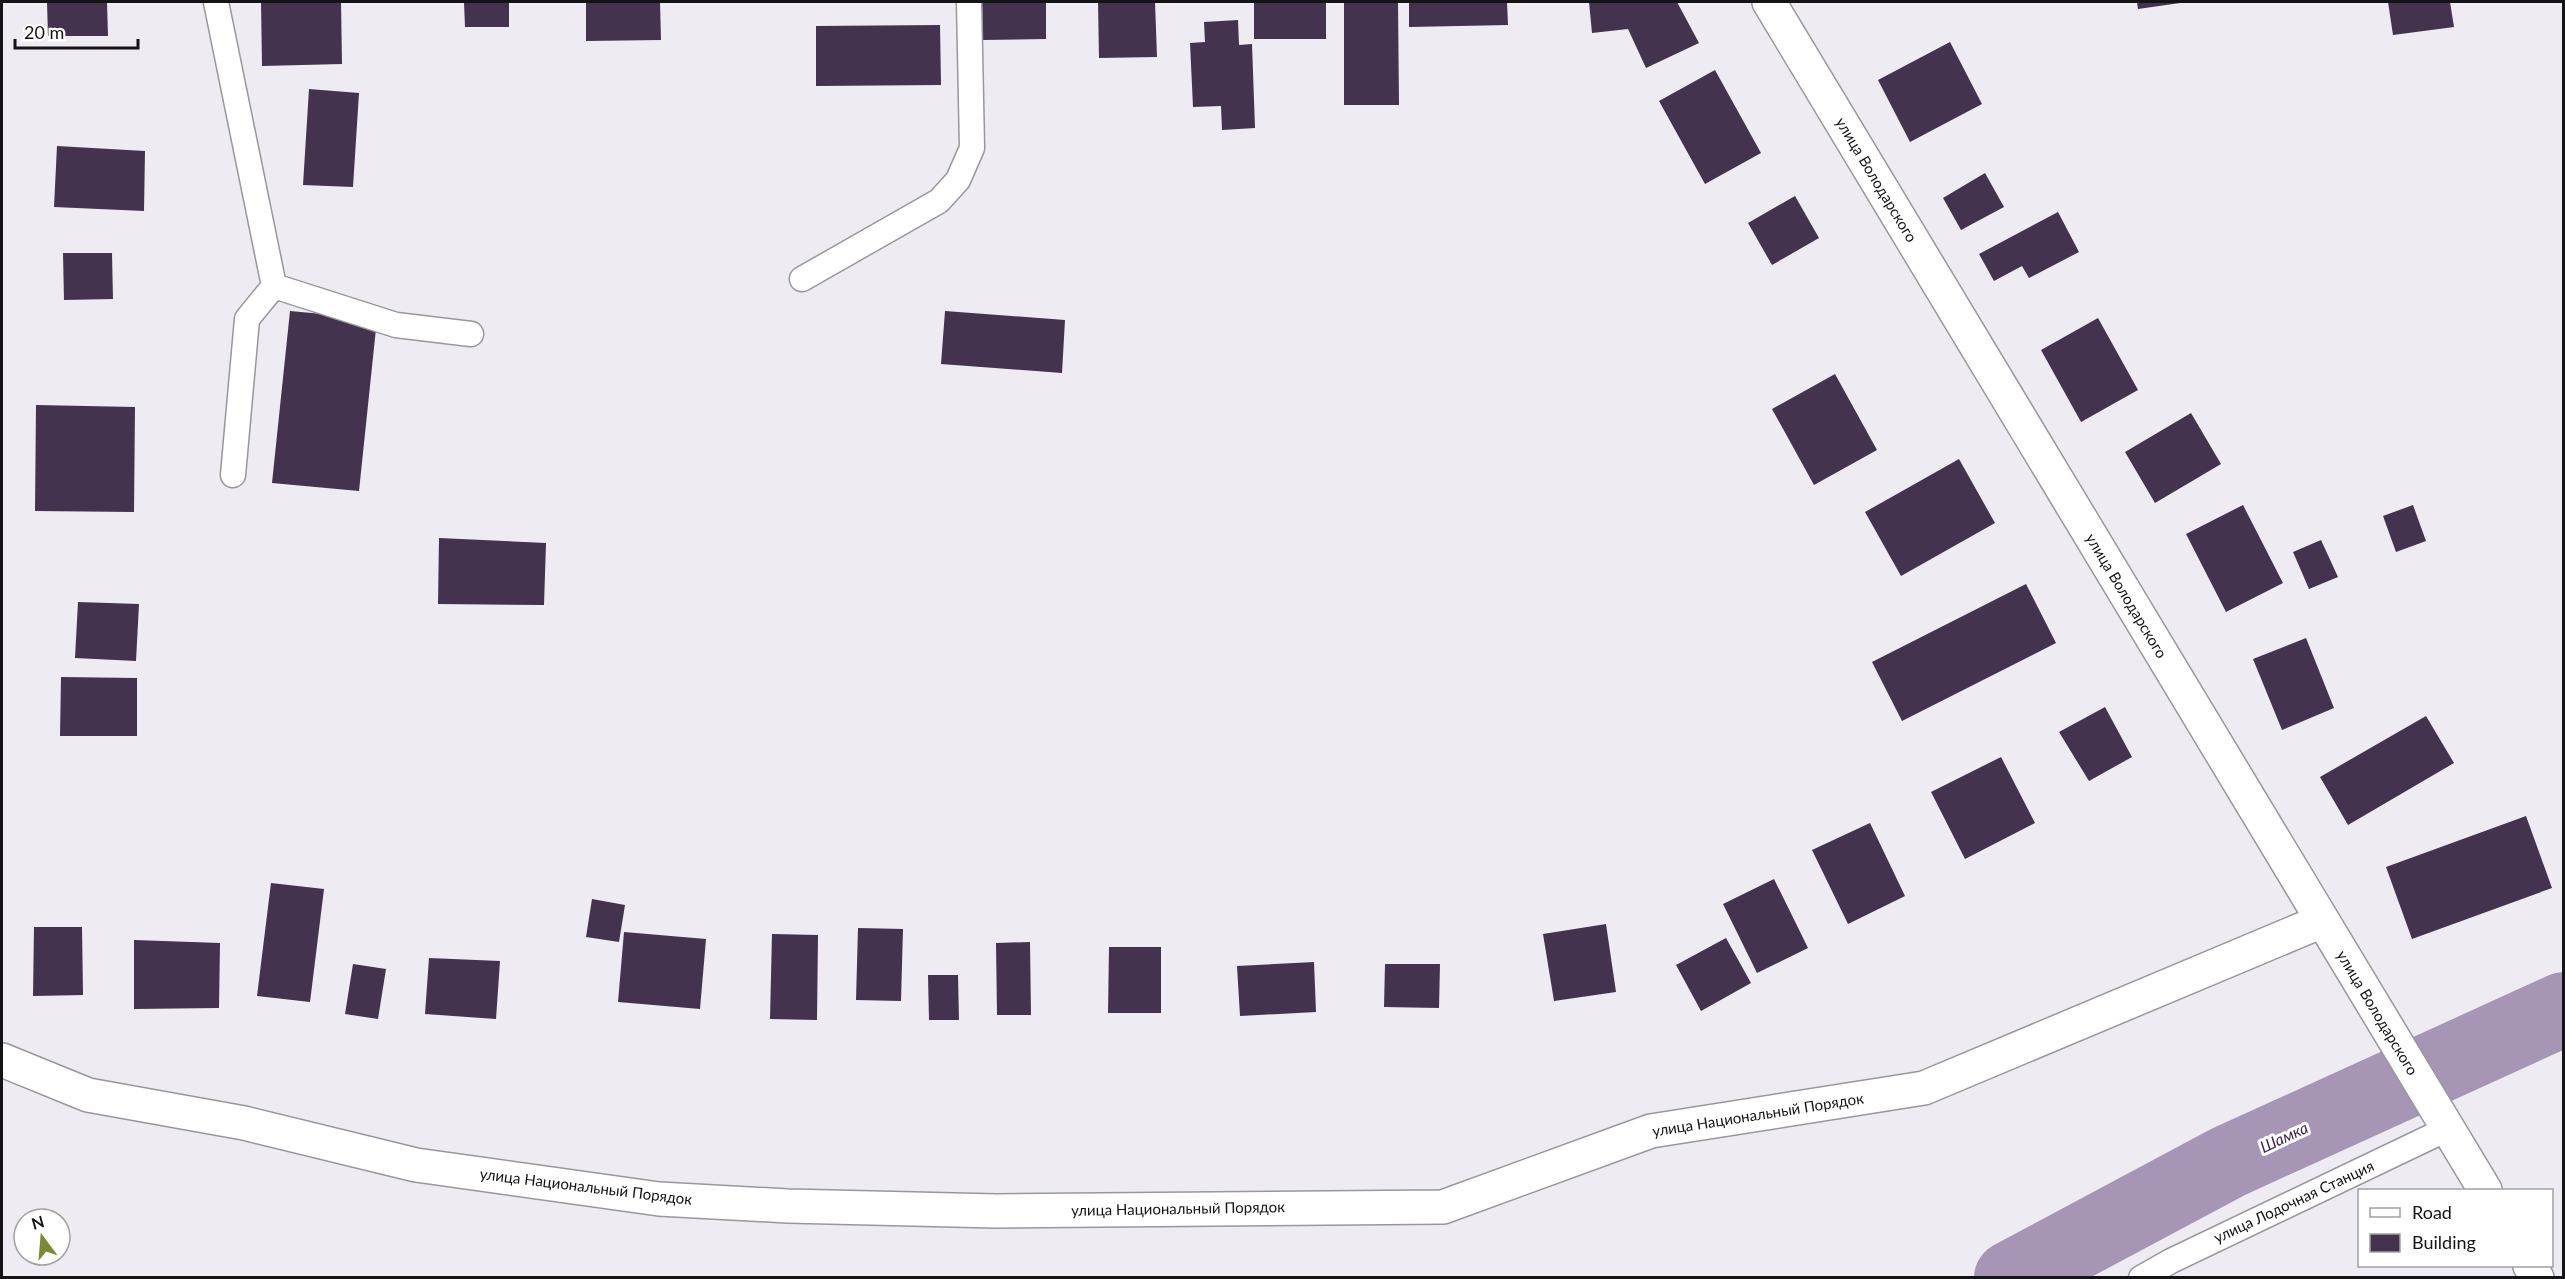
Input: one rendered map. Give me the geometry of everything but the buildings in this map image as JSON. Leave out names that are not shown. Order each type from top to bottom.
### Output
[{"type":"street","name":"улица Володарского","points":[[1768,2],[2484,1189]]},
{"type":"street","name":"улица Национальный Порядок","points":[[2,1060],[88,1095],[244,1123],[416,1165],[659,1199],[788,1206],[996,1211],[1443,1207],[1651,1131],[1924,1088],[2322,921]]},
{"type":"lane","points":[[216,2],[274,286],[248,319],[233,475]]},
{"type":"lane","points":[[802,279],[939,201],[958,180],[972,148],[969,2]]},
{"type":"lane","points":[[274,286],[396,325],[471,334]]},
{"type":"lane","name":"улица Лодочная Станция","points":[[2141,1278],[2442,1120]]},
{"type":"waterway","name":"Шамка","points":[[2011,1278],[2228,1162],[2564,1009]]}]
